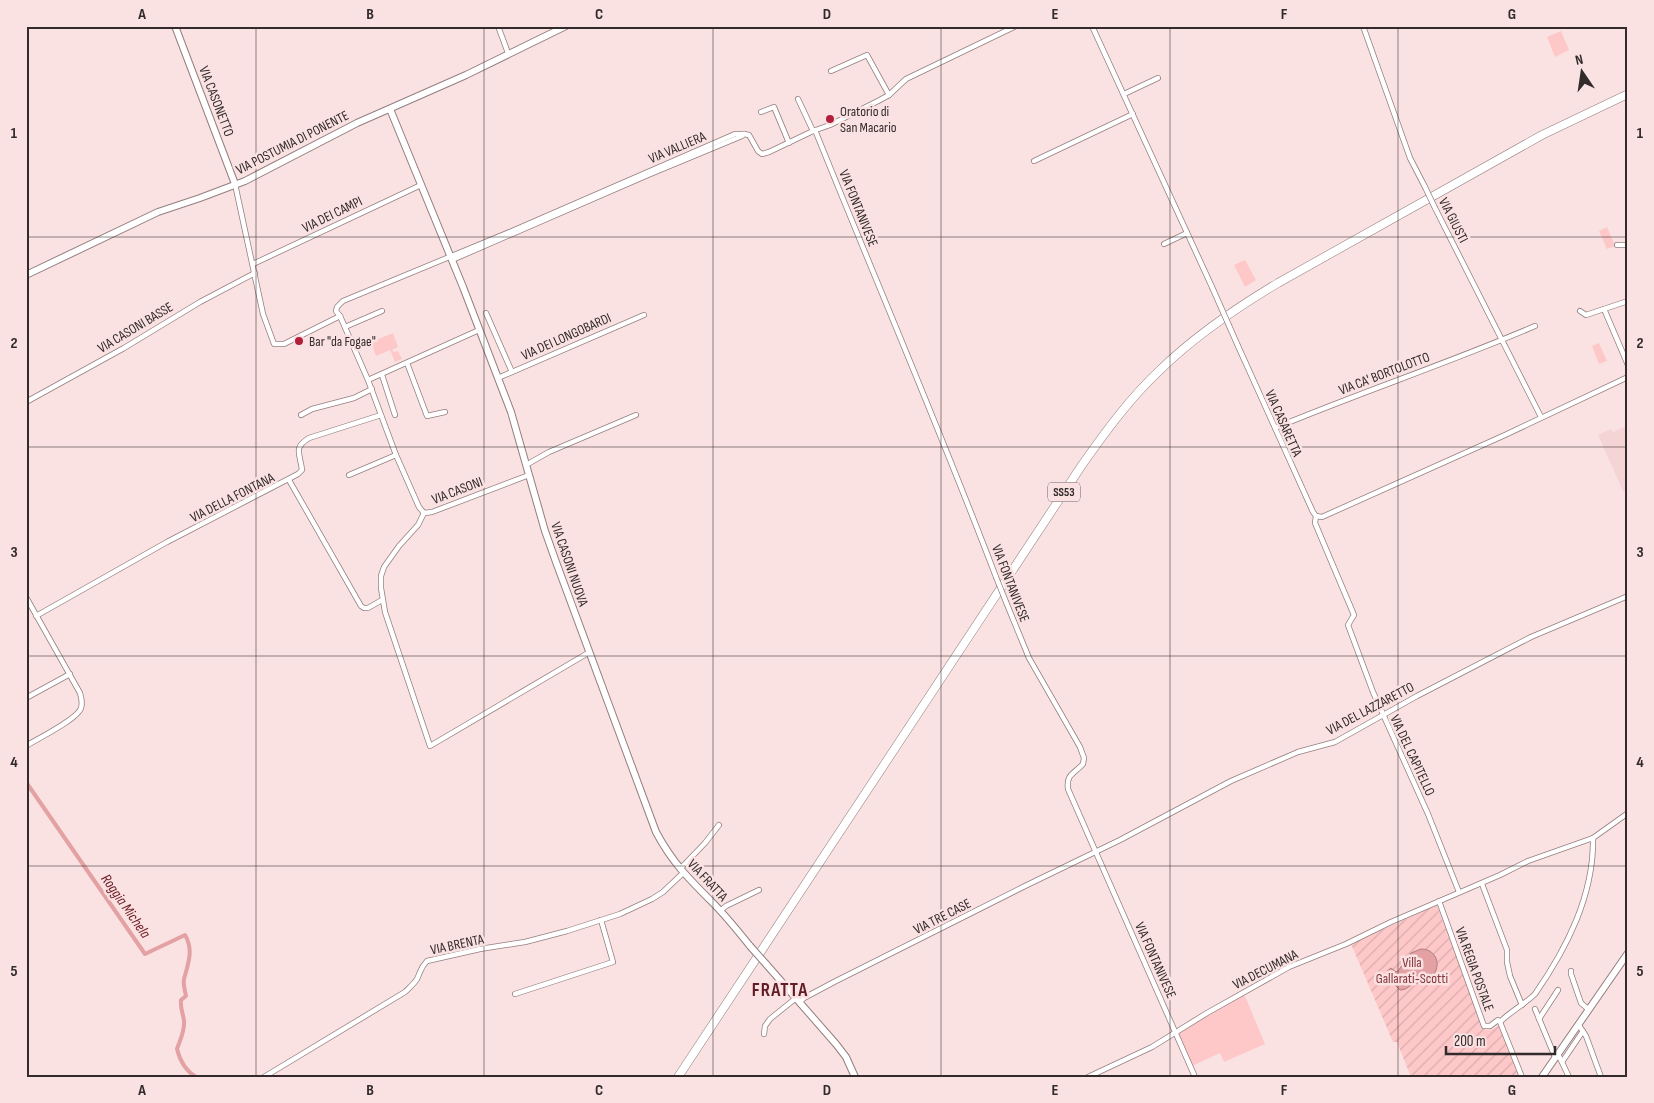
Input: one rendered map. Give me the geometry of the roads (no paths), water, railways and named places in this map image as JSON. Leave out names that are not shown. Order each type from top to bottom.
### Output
[{"type":"highway","name":"SS53","points":[[678,1077],[1082,465],[1119,415],[1160,370],[1209,328],[1250,299],[1542,135],[1628,94]]},
{"type":"main road","name":"VIA CASONETTO","points":[[175,26],[235,184]]},
{"type":"main road","name":"VIA POSTUMIA DI PONENTE","points":[[26,274],[158,212],[235,184],[357,123],[566,26]]},
{"type":"main road","name":"VIA CASONI NUOVA","points":[[390,109],[511,412],[548,539],[595,670]]},
{"type":"main road","name":"VIA FRATTA","points":[[595,670],[656,832],[668,853],[681,871],[720,911],[836,1044],[846,1057],[855,1077]]},
{"type":"main road","points":[[1542,1077],[1628,953]]},
{"type":"street","points":[[498,26],[508,53]]},
{"type":"street","points":[[761,112],[774,107],[789,143],[814,130],[830,125],[889,95],[906,79],[1016,26]]},
{"type":"street","name":"VIA CASARETTA","points":[[1092,26],[1212,287],[1293,470],[1316,516]]},
{"type":"street","name":"VIA GIUSTI","points":[[1363,26],[1410,158],[1541,418]]},
{"type":"street","points":[[831,70],[867,55],[889,95]]},
{"type":"street","points":[[1124,94],[1158,78]]},
{"type":"street","name":"VIA FONTANIVESE","points":[[798,99],[814,130],[944,442],[1029,658],[1082,753],[1084,758],[1083,764],[1071,774],[1067,782],[1068,789],[1195,1077]]},
{"type":"street","points":[[1034,161],[1133,114]]},
{"type":"street","name":"VIA VALLIERA","points":[[340,316],[336,311],[343,301],[451,258],[744,134],[750,135],[758,151],[762,154],[789,143]]},
{"type":"street","points":[[235,184],[263,314],[274,344],[284,344],[340,316]]},
{"type":"street","name":"VIA DEI CAMPI","points":[[253,264],[421,185]]},
{"type":"street","points":[[1164,244],[1187,233]]},
{"type":"street","points":[[1617,245],[1628,244]]},
{"type":"street","name":"VIA CASONI BASSE","points":[[26,402],[254,273]]},
{"type":"street","points":[[1580,311],[1586,315],[1628,301]]},
{"type":"street","points":[[1604,309],[1628,365]]},
{"type":"street","points":[[345,327],[382,311]]},
{"type":"street","points":[[486,313],[512,372]]},
{"type":"street","name":"VIA DEI LONGOBARDI","points":[[498,378],[644,315]]},
{"type":"street","name":"VIA CASONI","points":[[340,316],[372,389],[396,455],[419,507],[424,513],[432,512],[529,475]]},
{"type":"street","name":"VIA CA' BORTOLOTTO","points":[[1275,428],[1535,326]]},
{"type":"street","points":[[368,380],[479,330]]},
{"type":"street","points":[[407,362],[427,416],[445,412]]},
{"type":"street","points":[[382,375],[395,415]]},
{"type":"street","points":[[1316,516],[1322,517],[1541,418],[1628,376]]},
{"type":"street","points":[[301,415],[312,409],[354,398],[372,389]]},
{"type":"street","points":[[289,480],[302,470],[298,450],[300,444],[310,438],[381,415]]},
{"type":"street","points":[[526,465],[549,452],[636,415]]},
{"type":"street","points":[[349,475],[396,455]]},
{"type":"street","name":"VIA DELLA FONTANA","points":[[36,616],[167,542],[289,480],[361,606],[368,608],[382,600]]},
{"type":"street","points":[[424,513],[418,525],[399,546],[384,567],[381,576],[382,600],[430,746],[588,653]]},
{"type":"street","name":"VIA DEL CAPITELLO","points":[[1316,516],[1315,523],[1354,615],[1348,625],[1352,638],[1382,714],[1428,814],[1459,892]]},
{"type":"street","name":"VIA DEL LAZZARETTO","points":[[1095,852],[1231,781],[1298,752],[1335,742],[1382,714],[1530,638],[1628,596]]},
{"type":"street","points":[[26,597],[80,693],[81,709],[78,714],[26,746]]},
{"type":"street","points":[[26,698],[70,674]]},
{"type":"street","name":"VIA DECUMANA","points":[[1088,1077],[1152,1047],[1289,967],[1346,944],[1459,892],[1482,884],[1528,861],[1593,838],[1628,813]]},
{"type":"street","name":"VIA BRENTA","points":[[264,1077],[405,992],[413,985],[421,967],[427,961],[525,942],[620,914],[652,899],[663,892],[719,825]]},
{"type":"street","name":"VIA REGIA POSTALE","points":[[1439,901],[1484,1026],[1490,1026],[1498,1020],[1500,1022],[1510,1012],[1536,994],[1566,945],[1589,881],[1593,857],[1593,838]]},
{"type":"street","name":"VIA TRE CASE","points":[[764,1034],[765,1026],[770,1019],[798,1000],[1095,852]]},
{"type":"street","points":[[1482,884],[1507,950],[1510,976],[1522,1005]]},
{"type":"street","points":[[720,911],[726,906],[759,890]]},
{"type":"street","points":[[515,994],[613,962],[601,920]]},
{"type":"street","points":[[1571,971],[1581,1003],[1588,1009]]},
{"type":"street","points":[[1539,1019],[1558,990]]},
{"type":"street","points":[[1535,1009],[1556,1055],[1562,1062],[1569,1077]]},
{"type":"street","name":"VIA REGIA POSTALE","points":[[1500,1022],[1522,1077]]},
{"type":"street","points":[[1578,1024],[1583,1031],[1601,1077]]},
{"type":"street","points":[[1562,1062],[1583,1031]]},
{"type":"waterway","name":"Roggia Michela","points":[[26,782],[145,954],[185,935],[190,952],[184,981],[186,996],[181,1000],[184,1028],[177,1049],[184,1065],[196,1077]]},
{"type":"place","name":"Oratorio di San Macario","points":[[830,119]]},
{"type":"place","name":"Bar \"da Fogae\"","points":[[299,341]]},
{"type":"district","name":"FRATTA","points":[[780,989]]},
{"type":"park label","name":"Villa Gallarati-Scotti","points":[[1412,970]]}]
